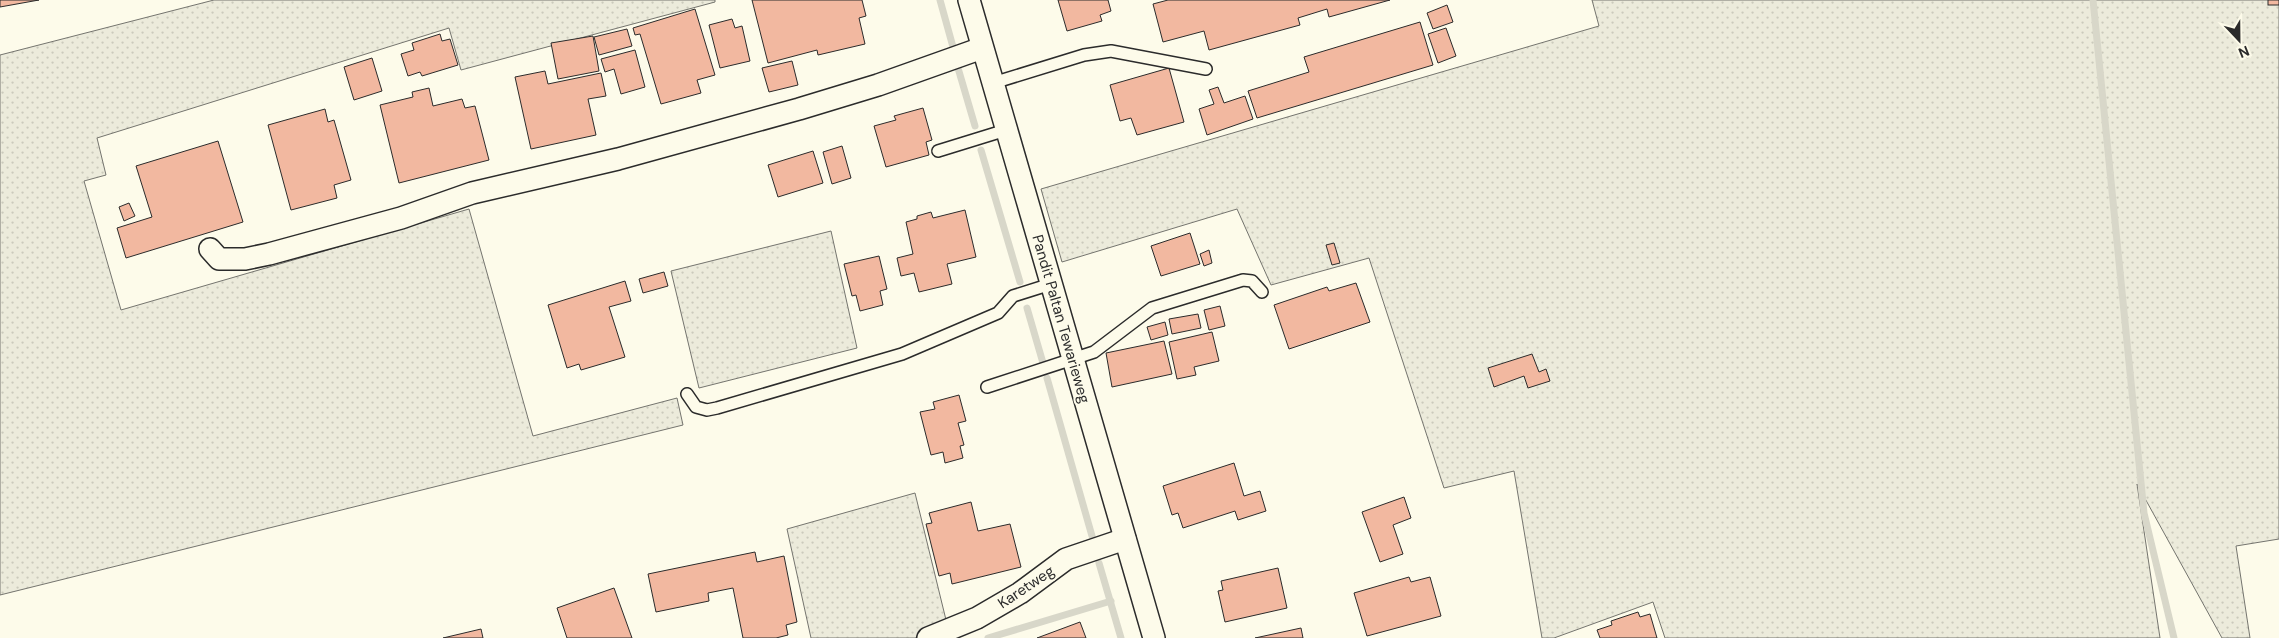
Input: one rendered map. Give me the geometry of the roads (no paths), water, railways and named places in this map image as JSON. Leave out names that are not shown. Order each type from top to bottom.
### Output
[{"type":"street","name":"Pandit Paltan Tewarieweg","points":[[969,0],[1154,638]]},
{"type":"street","points":[[210,249],[219,259],[244,259],[270,254],[401,218],[472,193],[618,160],[799,109],[878,85],[982,48]]},
{"type":"street","name":"Karetweg","points":[[928,638],[977,618],[1020,593],[1066,559],[1125,538]]},
{"type":"lane","points":[[993,83],[1084,55],[1111,51],[1206,69]]},
{"type":"lane","points":[[938,151],[1006,130]]},
{"type":"lane","points":[[987,387],[1094,352],[1152,308],[1243,280],[1252,281],[1262,292]]},
{"type":"lane","points":[[687,394],[690,401],[696,407],[706,410],[861,367],[902,354],[967,326],[998,312],[1013,296],[1051,284]]},
{"type":"waterway","points":[[940,0],[953,47]]},
{"type":"waterway","points":[[2093,0],[2144,513],[2174,638]]},
{"type":"waterway","points":[[958,68],[975,126]]},
{"type":"waterway","points":[[981,150],[1020,282]]},
{"type":"waterway","points":[[1027,308],[1043,363]]},
{"type":"waterway","points":[[1047,378],[1092,536]]},
{"type":"waterway","points":[[1099,563],[1121,638]]},
{"type":"waterway","points":[[988,638],[1111,601]]}]
